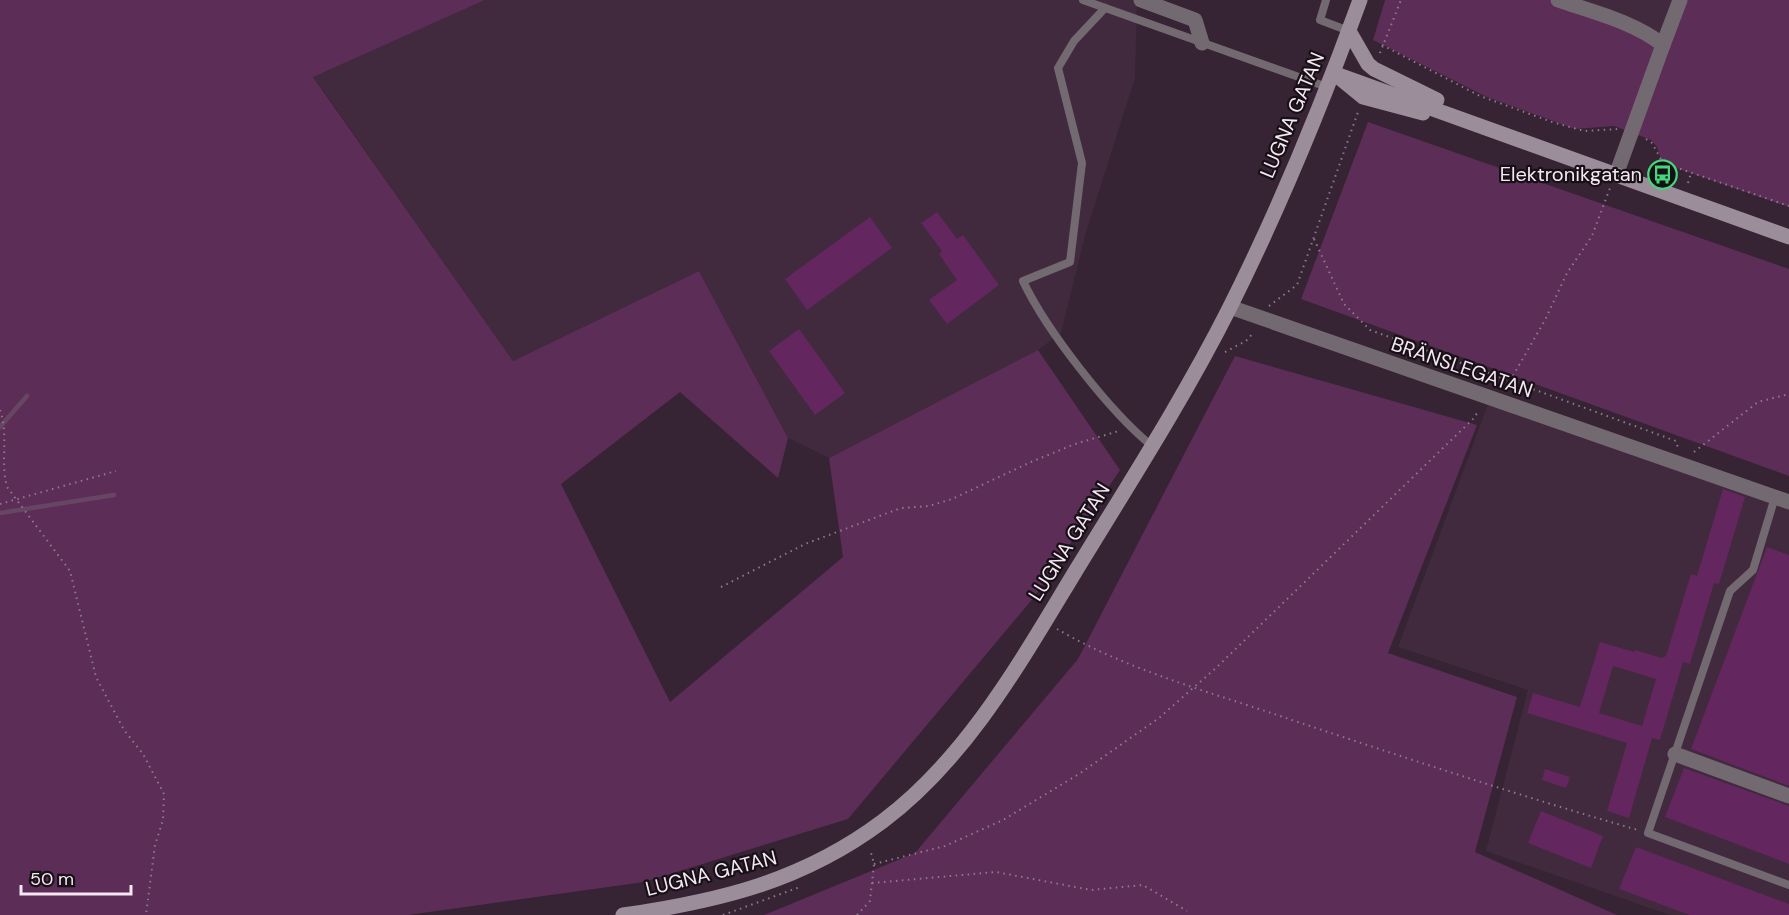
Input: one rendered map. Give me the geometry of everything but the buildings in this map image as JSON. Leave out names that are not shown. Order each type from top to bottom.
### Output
[{"type":"main road","name":"LUGNA GATAN","points":[[623,915],[717,897],[767,884],[819,863],[886,819],[950,759],[982,717],[1045,621],[1152,446],[1230,307],[1333,73],[1360,0]]},
{"type":"main road","points":[[1349,31],[1368,64],[1374,69],[1456,109],[1467,119]]},
{"type":"main road","points":[[1333,73],[1467,119],[1789,237]]},
{"type":"street","points":[[1141,0],[1195,20],[1202,43]]},
{"type":"street","points":[[1558,0],[1620,22],[1651,36],[1663,45]]},
{"type":"street","points":[[1616,175],[1680,0]]},
{"type":"street","name":"BRÄNSLEGATAN","points":[[1230,307],[1782,500]]},
{"type":"street","points":[[1675,754],[1789,796]]},
{"type":"lane","points":[[1083,0],[1327,87]]},
{"type":"lane","points":[[1326,0],[1316,19],[1349,31]]},
{"type":"lane","points":[[1105,8],[1074,41],[1058,68],[1082,163],[1070,262],[1023,281],[1033,302],[1065,347],[1130,428],[1152,446]]},
{"type":"lane","points":[[1782,500],[1753,570],[1730,591],[1648,833],[1789,885]]},
{"type":"path","points":[[1401,0],[1382,45],[1480,96],[1584,131],[1614,127],[1630,132],[1652,143],[1663,163],[1789,207]]},
{"type":"path","points":[[1360,106],[1314,239],[1344,304],[1370,330],[1676,441]]},
{"type":"path","points":[[1688,183],[1691,173]]},
{"type":"path","points":[[1510,381],[1545,320],[1568,273],[1592,236],[1616,175]]},
{"type":"path","points":[[1681,463],[1758,402],[1789,394]]},
{"type":"path","points":[[874,864],[945,846],[1003,820],[1079,774],[1159,718],[1474,418],[1487,398]]},
{"type":"path","points":[[0,410],[5,442],[2,473],[7,487],[19,500],[70,571],[96,677],[124,730],[142,754],[164,794],[163,820],[155,845],[146,915]]},
{"type":"path","points":[[721,587],[805,544],[901,508],[929,506],[952,499],[1054,453],[1130,428]]},
{"type":"path","points":[[0,504],[116,471]]},
{"type":"path","points":[[1045,621],[1084,645],[1194,687],[1502,790],[1648,833]]},
{"type":"path","points":[[857,915],[870,901],[874,864],[870,849]]},
{"type":"path","points":[[872,883],[996,872],[1091,890],[1143,885],[1187,911]]},
{"type":"shaded area","points":[[0,0],[485,0],[313,77],[513,361],[699,271],[788,438],[778,478],[680,392],[561,484],[670,702],[843,557],[829,458],[1038,350],[1120,470],[1035,596],[848,819],[644,882],[408,915],[0,915]]},
{"type":"shaded area","points":[[485,0],[1137,0],[1135,78],[1086,232],[1061,333],[1038,350],[829,458],[788,438],[699,271],[513,361],[313,76]]},
{"type":"shaded area","points":[[1385,0],[1549,0],[1664,41],[1679,0],[1789,0],[1789,207],[1662,163],[1657,147],[1651,140],[1614,126],[1575,129],[1487,97],[1373,40]]},
{"type":"shaded area","points":[[1549,0],[1679,0],[1664,41]]},
{"type":"shaded area","points":[[1368,122],[1789,269],[1789,476],[1301,299]]},
{"type":"shaded area","points":[[1235,356],[1477,425],[1388,653],[1517,697],[1475,852],[1617,915],[764,915],[915,853],[1078,659]]},
{"type":"shaded area","points":[[1488,404],[1789,508],[1789,915],[1670,915],[1486,851],[1528,690],[1398,647]]},
{"type":"waterway","points":[[0,427],[27,396]]},
{"type":"waterway","points":[[0,513],[114,495]]},
{"type":"place","name":"Elektronikgatan","points":[[1663,174]]}]
